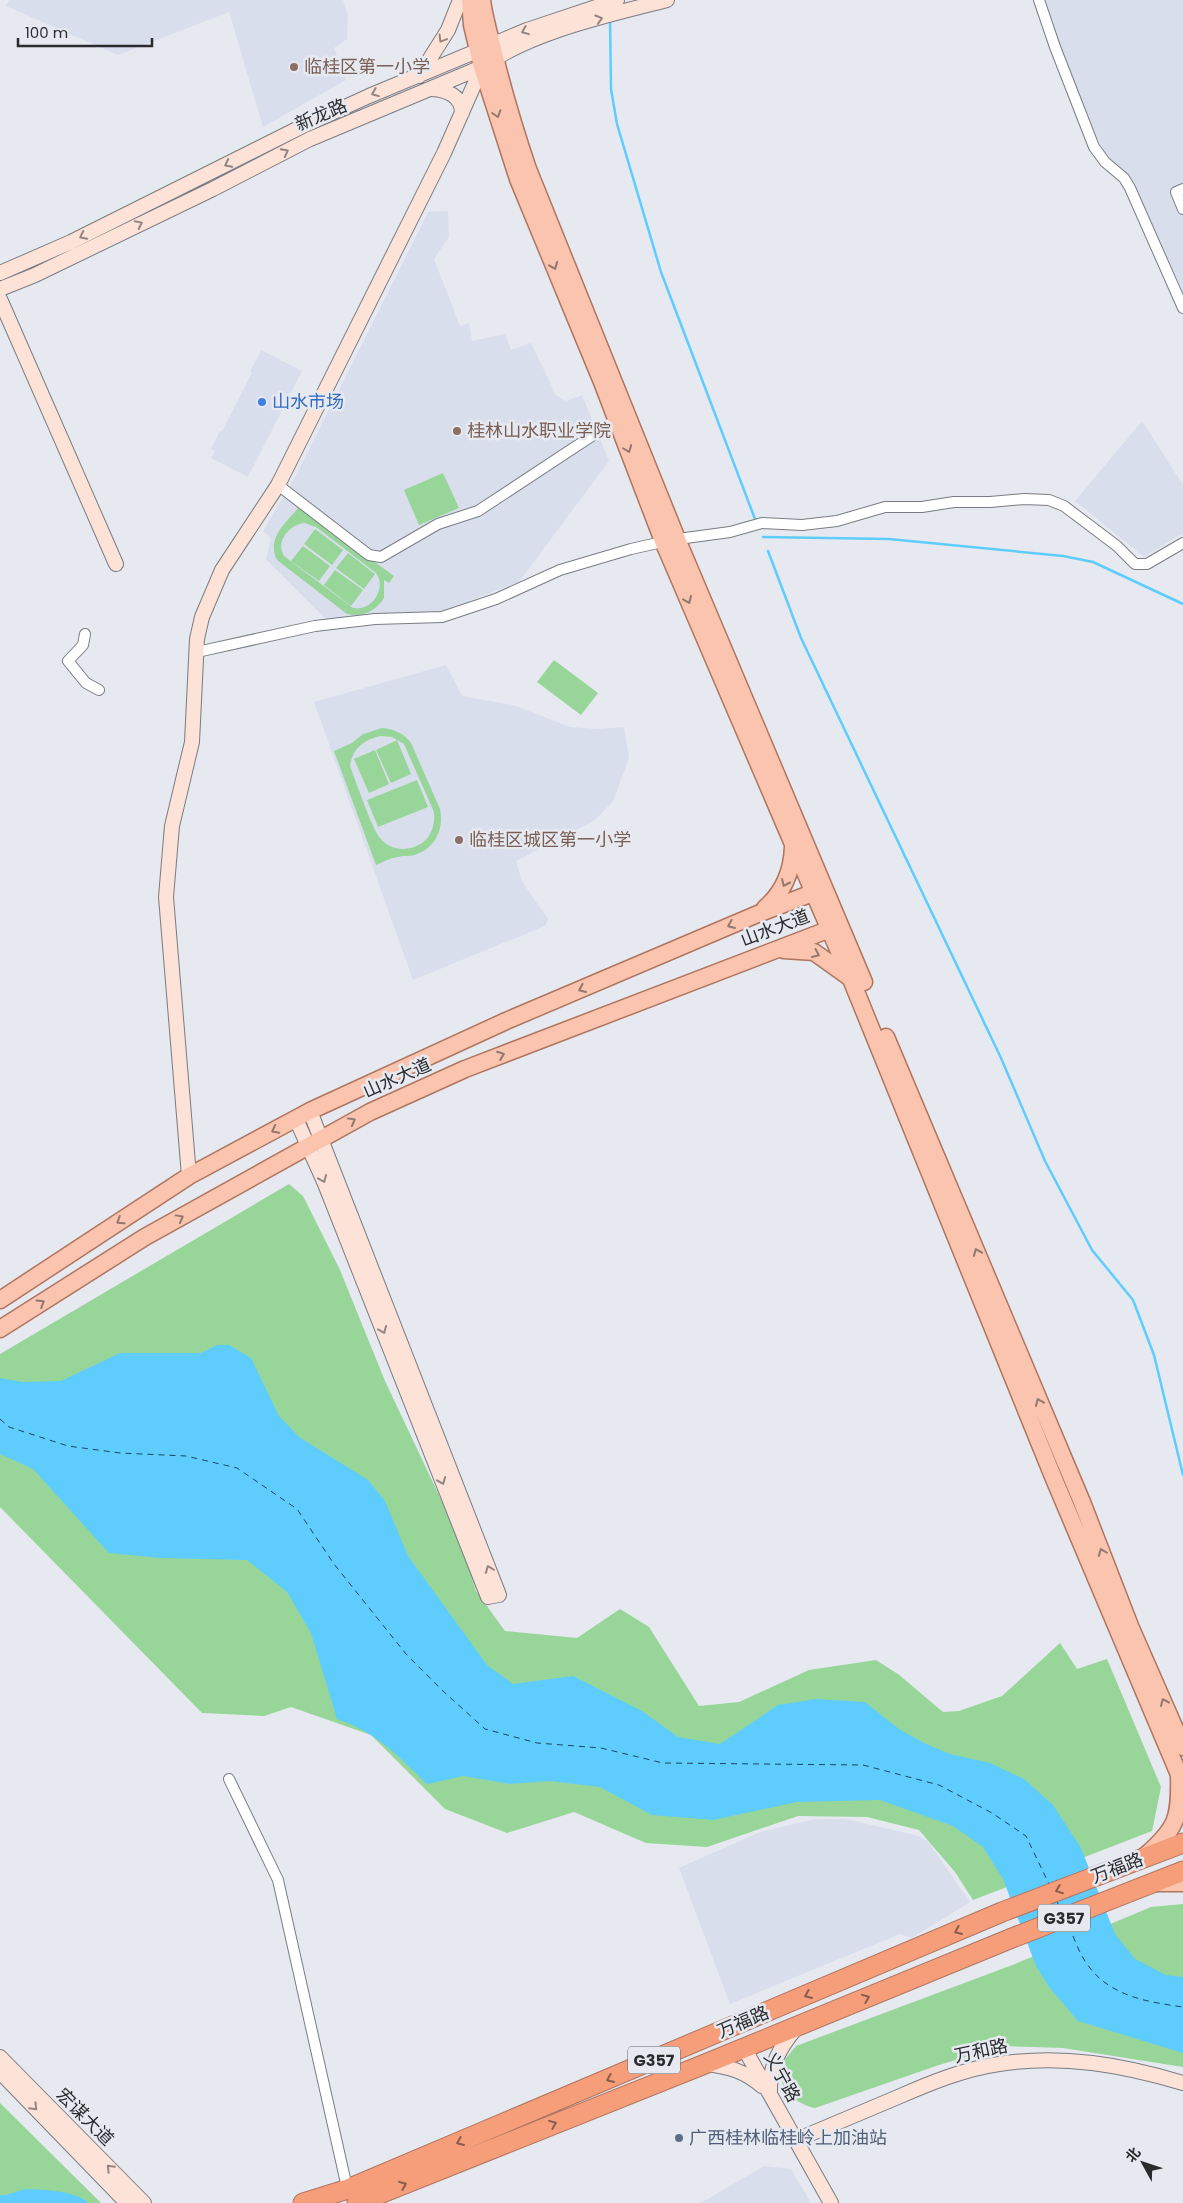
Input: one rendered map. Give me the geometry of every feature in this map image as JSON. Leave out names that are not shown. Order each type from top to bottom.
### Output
[{"type":"highway","name":"万福路","points":[[351,2198],[1002,1912],[1183,1843]]},
{"type":"highway","name":"万福路","points":[[303,2203],[351,2198],[705,2064],[1012,1938],[1183,1871]]},
{"type":"main road","points":[[470,0],[472,25],[487,56],[528,169],[670,540],[793,844],[819,890]]},
{"type":"main road","points":[[482,0],[487,56],[518,179],[616,420],[670,540],[1002,1313],[1082,1502],[1130,1626],[1183,1747]]},
{"type":"main road","points":[[760,913],[783,889],[792,860],[793,844]]},
{"type":"main road","name":"山水大道","points":[[0,1300],[189,1176],[303,1115],[506,1021],[760,913],[819,890]]},
{"type":"main road","points":[[835,927],[850,978],[1054,1479],[1181,1780],[1178,1814],[1170,1831],[1141,1859]]},
{"type":"main road","name":"山水大道","points":[[0,1329],[145,1237],[370,1112],[465,1069],[835,927]]},
{"type":"main road","points":[[774,950],[794,949],[814,952],[850,978]]},
{"type":"main road","points":[[1152,1883],[1183,1883]]},
{"type":"street","points":[[418,76],[448,30],[460,0]]},
{"type":"street","name":"新龙路","points":[[0,273],[71,242],[301,127],[369,96],[418,76],[524,44],[573,20],[620,6],[667,0]]},
{"type":"street","points":[[1039,0],[1094,147],[1106,162],[1124,178],[1130,188],[1183,308]]},
{"type":"street","points":[[189,1176],[166,897],[172,826],[192,742],[196,652],[202,617],[219,576],[278,485],[462,113],[487,56]]},
{"type":"street","name":"新龙路","points":[[0,289],[178,206],[310,139],[432,89],[487,56]]},
{"type":"street","points":[[432,89],[442,90],[455,96],[462,106],[462,113]]},
{"type":"street","points":[[1183,189],[1176,192],[1183,209]]},
{"type":"street","points":[[0,299],[116,564]]},
{"type":"street","points":[[278,485],[369,554],[381,557],[438,524],[478,511],[616,420]]},
{"type":"street","points":[[196,652],[315,626],[375,619],[420,619],[448,616],[496,599],[573,565],[670,540],[730,532],[762,523],[796,525],[832,522],[885,507],[922,507],[954,502],[1038,498],[1064,506],[1117,546],[1135,564],[1146,564],[1183,543]]},
{"type":"street","points":[[85,634],[83,645],[68,661],[86,683],[99,690]]},
{"type":"street","points":[[303,1115],[315,1143],[499,1595],[488,1597],[315,1143]]},
{"type":"street","points":[[229,1779],[278,1880],[351,2198]]},
{"type":"street","points":[[770,2094],[769,2078],[775,2058],[786,2040],[798,2026]]},
{"type":"street","name":"义宁路","points":[[744,2048],[831,2203]]},
{"type":"street","name":"宏谋大道","points":[[0,2057],[144,2203]]},
{"type":"street","name":"万和路","points":[[796,2140],[958,2073],[998,2064],[1038,2060],[1076,2061],[1116,2066],[1183,2083]]},
{"type":"street","points":[[705,2064],[736,2069],[748,2074],[770,2094]]},
{"type":"street","name":"宏谋大道","points":[[0,2072],[127,2203]]},
{"type":"shaded area","name":"临桂区第一小学","points":[[9,0],[343,0],[348,15],[347,39],[334,48],[346,80],[263,127],[229,12],[118,55],[6,6]]},
{"type":"shaded area","points":[[1045,0],[1183,0],[1183,297],[1134,185],[1103,150],[1066,64]]},
{"type":"shaded area","name":"桂林山水职业学院","points":[[448,211],[449,237],[434,259],[460,326],[469,323],[472,341],[505,334],[511,350],[531,343],[556,395],[566,401],[582,395],[609,461],[519,582],[434,614],[326,619],[266,559],[271,538],[263,531],[296,475],[428,212]]},
{"type":"shaded area","name":"山水市场","points":[[261,350],[302,371],[248,477],[211,458],[215,451],[211,449],[252,373],[250,372]]},
{"type":"shaded area","points":[[1142,421],[1183,485],[1183,533],[1144,557],[1075,501]]},
{"type":"shaded area","name":"临桂区城区第一小学","points":[[446,665],[462,696],[513,705],[570,727],[597,729],[624,727],[629,758],[613,801],[595,820],[516,861],[523,883],[548,919],[545,926],[413,980],[314,702]]},
{"type":"shaded area","points":[[815,1819],[846,1819],[915,1835],[928,1841],[970,1902],[912,1938],[900,1934],[730,2004],[679,1868],[760,1832]]},
{"type":"shaded area","points":[[764,2166],[791,2169],[811,2203],[701,2203]]},
{"type":"green space","points":[[443,473],[459,508],[419,525],[404,490]]},
{"type":"green space","points":[[299,507],[394,576],[389,583],[384,580],[384,598],[373,610],[358,615],[347,614],[277,560],[274,552],[276,538],[283,525]],"holes":[[[305,523],[316,527],[376,573],[380,585],[379,592],[372,603],[360,608],[353,608],[284,556],[281,545],[289,530],[294,526]]]},
{"type":"green space","points":[[315,529],[343,550],[332,565],[304,544]]},
{"type":"green space","points":[[303,546],[330,566],[319,581],[291,561]]},
{"type":"green space","points":[[348,553],[375,574],[364,589],[336,568]]},
{"type":"green space","points":[[335,570],[363,590],[351,606],[324,585]]},
{"type":"green space","points":[[554,660],[598,693],[581,715],[537,682]]},
{"type":"green space","points":[[382,728],[390,729],[398,732],[411,743],[440,809],[441,816],[437,836],[434,842],[424,851],[415,855],[392,858],[376,865],[334,751],[352,743],[363,734]],"holes":[[[375,737],[392,737],[404,744],[434,812],[434,821],[428,837],[417,846],[406,849],[389,846],[380,838],[368,814],[350,766],[353,755],[364,742]]]},
{"type":"green space","points":[[397,740],[411,774],[391,783],[376,750]]},
{"type":"green space","points":[[375,750],[389,784],[369,793],[354,759]]},
{"type":"green space","points":[[417,780],[428,807],[378,827],[367,800]]},
{"type":"green space","points":[[289,1184],[303,1196],[340,1270],[385,1381],[462,1544],[476,1591],[505,1631],[577,1638],[620,1609],[649,1627],[699,1706],[739,1702],[809,1670],[876,1660],[898,1674],[943,1712],[959,1711],[1002,1696],[1060,1643],[1077,1669],[1107,1659],[1161,1787],[1152,1831],[973,1900],[955,1872],[919,1830],[867,1817],[798,1816],[707,1847],[646,1843],[574,1812],[507,1833],[445,1809],[371,1735],[291,1707],[264,1716],[202,1713],[0,1507],[0,1354]]},
{"type":"green space","points":[[1183,1904],[1183,2067],[1063,2048],[1003,2046],[939,2065],[815,2108],[794,2099],[784,2088],[781,2073],[782,2065],[796,2046],[1015,1964],[1151,1907]]},
{"type":"green space","points":[[0,2103],[101,2203],[0,2203]]},
{"type":"water","points":[[217,1345],[229,1345],[251,1358],[279,1416],[299,1437],[368,1480],[385,1501],[408,1556],[487,1665],[513,1684],[573,1676],[642,1711],[678,1737],[720,1744],[778,1705],[816,1699],[865,1702],[899,1729],[924,1743],[950,1754],[990,1763],[1024,1779],[1053,1805],[1081,1848],[1115,1934],[1135,1959],[1166,1975],[1183,1977],[1183,2053],[1078,2021],[1049,1987],[1036,1966],[1003,1879],[983,1847],[953,1826],[880,1800],[797,1802],[713,1820],[652,1815],[600,1787],[550,1781],[510,1784],[463,1776],[427,1784],[375,1738],[351,1724],[337,1719],[311,1633],[287,1592],[247,1560],[160,1558],[109,1553],[33,1469],[0,1454],[0,1378],[22,1382],[61,1381],[120,1353],[201,1353]]},
{"type":"water","points":[[25,2189],[67,2193],[89,2203],[0,2203],[0,2195]]},
{"type":"waterway","points":[[610,19],[611,89],[617,124],[661,272],[755,519]]},
{"type":"waterway","points":[[763,537],[889,539],[1063,556],[1093,562],[1183,604]]},
{"type":"waterway","points":[[768,551],[801,638],[1001,1058],[1045,1161],[1092,1250],[1133,1300],[1154,1355],[1183,1475]]},
{"type":"ferry route","points":[[0,1419],[9,1427],[68,1446],[120,1453],[186,1456],[237,1468],[297,1509],[334,1564],[406,1654],[485,1729],[537,1743],[601,1748],[663,1763],[863,1765],[939,1785],[992,1813],[1026,1836],[1049,1884]]},
{"type":"ferry route","points":[[1057,1901],[1060,1909]]},
{"type":"ferry route","points":[[1069,1926],[1084,1960],[1106,1984],[1143,2000],[1183,2007]]},
{"type":"place","name":"临桂区第一小学","points":[[294,67]]},
{"type":"place","name":"山水市场","points":[[262,402]]},
{"type":"place","name":"桂林山水职业学院","points":[[457,431]]},
{"type":"place","name":"临桂区城区第一小学","points":[[459,840]]},
{"type":"place","name":"广西桂林临桂岭上加油站","points":[[679,2138]]}]
